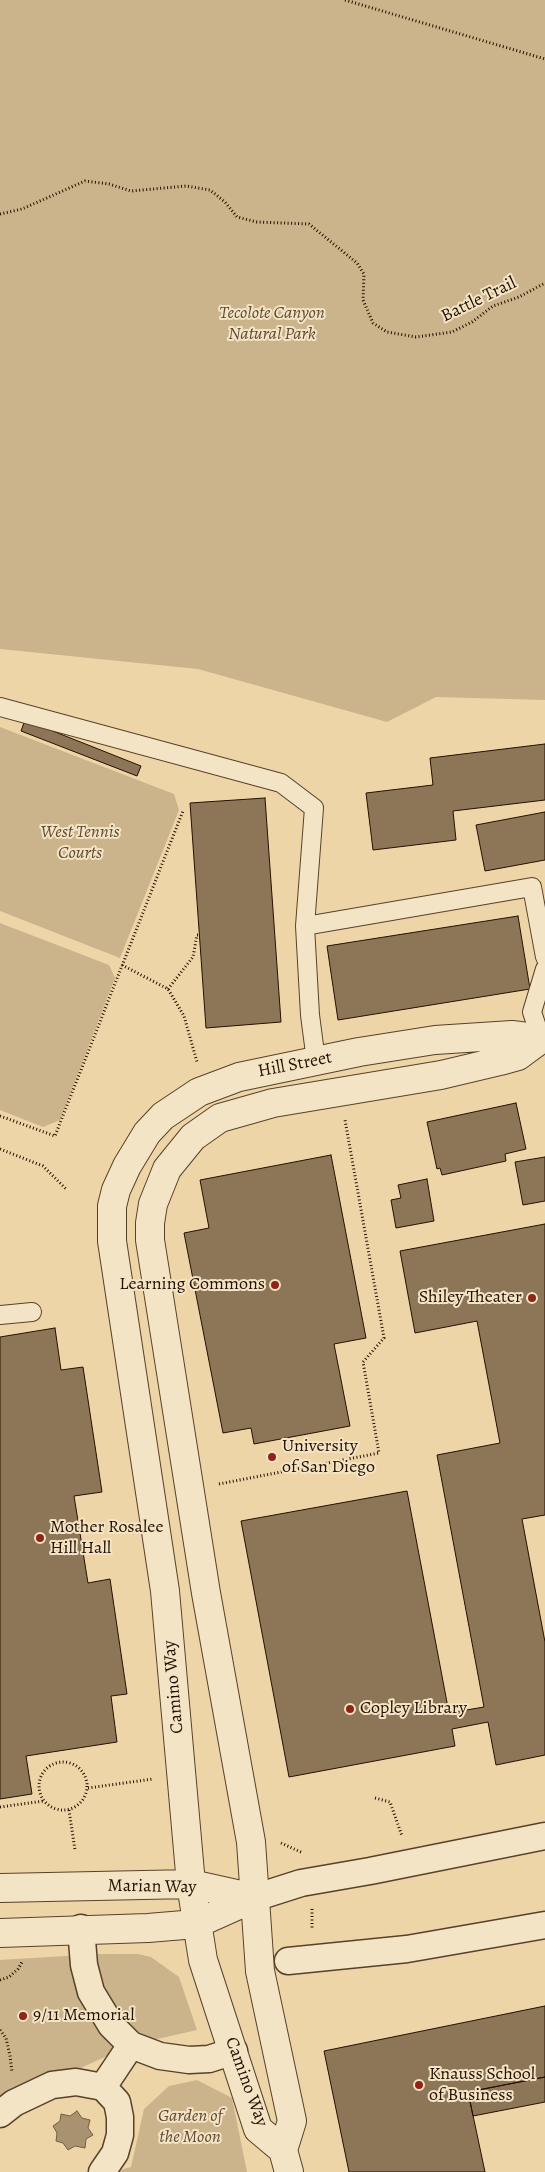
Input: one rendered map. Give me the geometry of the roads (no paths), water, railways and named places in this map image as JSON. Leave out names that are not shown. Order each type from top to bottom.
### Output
[{"type":"street","name":"Hill Street","points":[[112,1206],[116,1190],[127,1166],[147,1133],[164,1116],[200,1092],[239,1076],[436,1040],[512,1035],[543,1039]]},
{"type":"street","name":"Hill Street","points":[[153,1204],[167,1168],[193,1136],[220,1118],[273,1104],[441,1075],[500,1061],[518,1056],[543,1039]]},
{"type":"street","name":"Camino Way","points":[[153,1204],[150,1240],[206,1593],[251,1842],[260,1971],[292,2121],[286,2161]]},
{"type":"street","name":"Camino Way","points":[[112,1206],[112,1240],[165,1591],[196,1924],[203,1960],[258,2129],[286,2161]]},
{"type":"street","points":[[254,1898],[301,1882],[411,1863],[545,1836]]},
{"type":"street","name":"Marian Way","points":[[0,1888],[191,1884],[254,1898]]},
{"type":"street","name":"Marian Way","points":[[0,1932],[81,1928],[138,1928],[196,1924],[254,1898]]},
{"type":"street","points":[[288,1961],[407,1949],[545,1925]]},
{"type":"street","points":[[81,1928],[84,1965],[91,1992],[111,2025],[131,2045],[160,2056],[188,2060],[209,2059],[234,2051]]},
{"type":"street","points":[[103,2087],[131,2045]]},
{"type":"street","points":[[7,2108],[52,2085],[76,2082],[103,2087],[117,2102],[120,2117],[120,2135],[115,2152],[102,2172]]},
{"type":"lane","points":[[0,706],[281,783],[314,808],[305,926],[310,1015],[316,1061]]},
{"type":"lane","points":[[305,926],[532,888],[545,957]]},
{"type":"lane","points":[[543,1039],[532,1012],[545,969]]},
{"type":"lane","points":[[0,1315],[32,1312]]},
{"type":"place","name":"Learning Commons","points":[[275,1285]]},
{"type":"place","name":"Shiley Theater","points":[[532,1298]]},
{"type":"place","name":"University of San Diego","points":[[272,1457]]},
{"type":"place","name":"Mother Rosalee Hill Hall","points":[[40,1538]]},
{"type":"place","name":"Copley Library","points":[[350,1709]]},
{"type":"place","name":"9/11 Memorial","points":[[23,2016]]},
{"type":"place","name":"Knauss School of Business","points":[[419,2085]]},
{"type":"park label","name":"Tecolote Canyon Natural Park","points":[[272,324]]},
{"type":"park label","name":"West Tennis Courts","points":[[80,843]]},
{"type":"park label","name":"Garden of the Moon","points":[[190,2127]]}]
